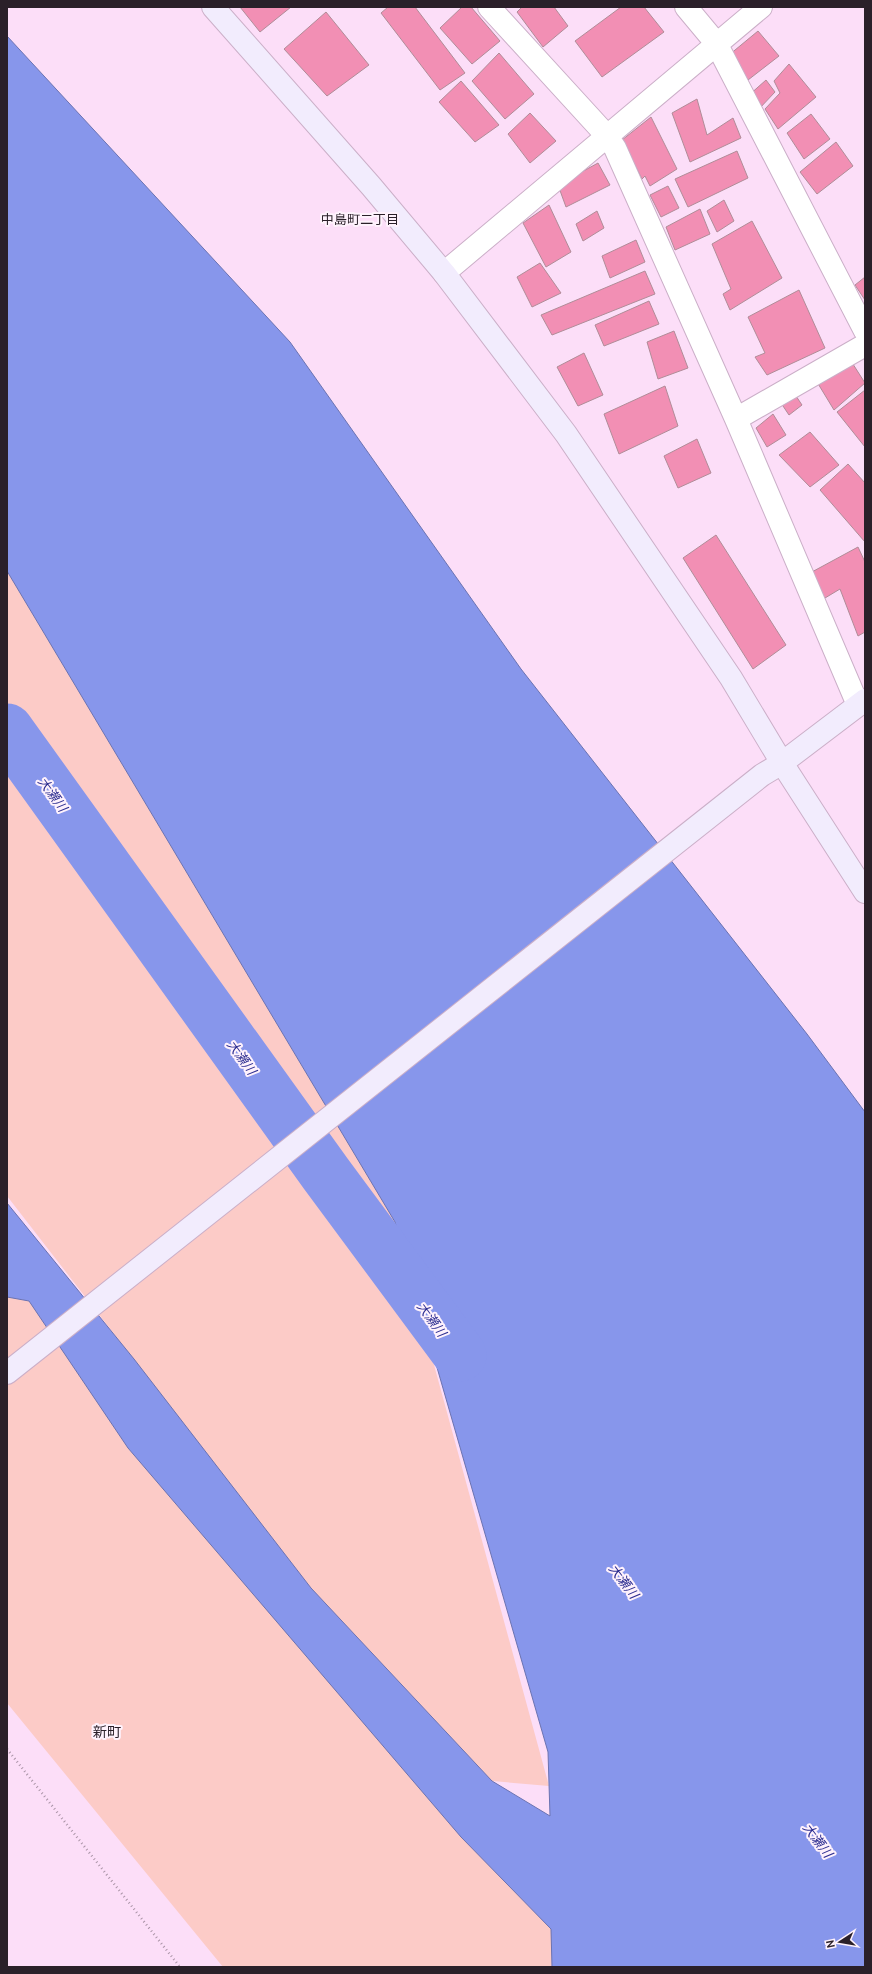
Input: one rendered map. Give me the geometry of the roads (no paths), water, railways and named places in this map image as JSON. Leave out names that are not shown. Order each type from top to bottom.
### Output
[{"type":"street","points":[[213,7],[371,186],[444,273],[566,434],[731,678],[782,763],[865,892]]},
{"type":"street","points":[[7,1373],[762,775],[782,763],[862,703],[615,148],[608,136],[489,7]]},
{"type":"street","points":[[686,7],[716,43],[865,331]]},
{"type":"street","points":[[444,273],[608,136],[716,43],[761,7]]},
{"type":"street","points":[[736,418],[865,345]]},
{"type":"water","points":[[7,36],[290,342],[521,669],[807,1034],[865,1112],[865,1967],[552,1967],[551,1929],[461,1837],[128,1448],[29,1301],[7,1297],[7,1203],[134,1359],[311,1588],[492,1781],[550,1816],[548,1752],[395,1222],[7,571]]},
{"type":"waterway","name":"大瀬川","points":[[7,730],[326,1174],[460,1355]]},
{"type":"district","name":"中島町二丁目","points":[[360,219]]},
{"type":"district","name":"新町","points":[[107,1732]]}]
